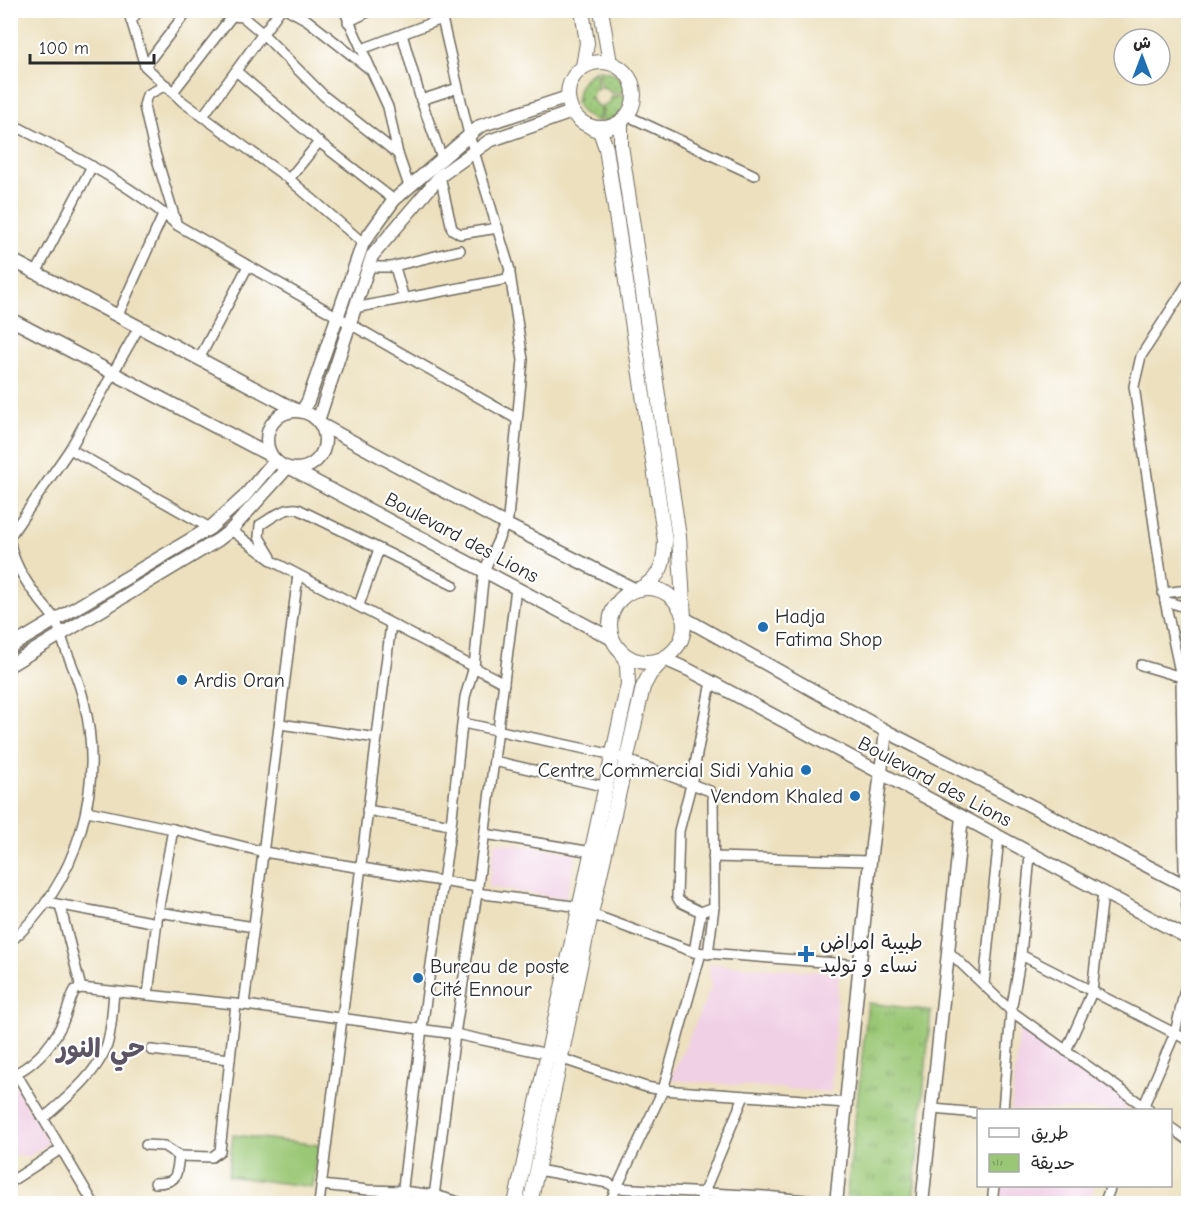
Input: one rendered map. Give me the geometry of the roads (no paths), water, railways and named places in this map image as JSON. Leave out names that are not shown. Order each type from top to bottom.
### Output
[{"type":"main road","points":[[582,10],[587,43],[583,67]]},
{"type":"main road","points":[[601,10],[610,63]]},
{"type":"main road","points":[[591,63],[610,63],[619,67],[632,80],[635,99],[624,120],[621,145],[679,537],[685,626],[681,642],[671,655],[654,662],[643,663],[623,654],[612,639],[610,631],[612,613],[622,598],[653,581],[662,567],[665,541],[606,148],[600,131],[584,124],[572,112],[568,97],[572,80],[583,67],[591,63]]},
{"type":"main road","points":[[273,458],[267,440],[272,423],[285,413],[299,411],[309,400],[363,243],[394,200],[480,126],[568,97]]},
{"type":"main road","points":[[320,423],[372,256],[440,176],[489,141],[572,112]]},
{"type":"main road","points":[[592,128],[602,129],[624,120]]},
{"type":"main road","points":[[10,259],[299,411],[311,414],[320,423],[326,441],[321,456],[309,466],[290,468],[10,319]]},
{"type":"main road","name":"Boulevard des Lions","points":[[320,423],[507,525],[638,590]]},
{"type":"main road","points":[[10,647],[210,528],[248,493],[273,458]]},
{"type":"main road","points":[[10,665],[231,530],[290,468]]},
{"type":"main road","name":"Boulevard des Lions","points":[[290,468],[612,639]]},
{"type":"main road","points":[[638,590],[648,588],[665,592],[677,603],[684,618]]},
{"type":"main road","name":"Boulevard des Lions","points":[[684,618],[886,731],[1187,886]]},
{"type":"main road","points":[[586,910],[592,852],[607,788],[620,758],[628,684],[623,654]]},
{"type":"main road","points":[[515,1203],[554,1057],[620,758],[643,687],[650,674],[664,659]]},
{"type":"main road","name":"Boulevard des Lions","points":[[664,659],[1188,938]]},
{"type":"main road","points":[[836,1203],[870,861],[886,731]]},
{"type":"main road","points":[[922,1203],[962,817]]},
{"type":"main road","points":[[530,1203],[538,1170],[554,1057]]},
{"type":"street","points":[[128,10],[145,66],[183,102],[289,179],[363,243]]},
{"type":"street","points":[[131,21],[139,10]]},
{"type":"street","points":[[145,66],[188,10]]},
{"type":"street","points":[[203,116],[280,10]]},
{"type":"street","points":[[289,10],[304,15],[373,72]]},
{"type":"street","points":[[344,10],[388,107],[398,154],[409,186]]},
{"type":"street","points":[[348,21],[372,10]]},
{"type":"street","points":[[177,225],[153,146],[144,106],[147,95],[170,88],[233,13],[243,17],[262,33],[324,96],[398,154]]},
{"type":"street","points":[[362,49],[402,34],[441,15],[469,135],[510,274],[524,360],[507,525],[484,571],[474,667],[465,697],[444,881],[422,1028],[401,1203]]},
{"type":"street","points":[[402,34],[442,158]]},
{"type":"street","points":[[236,70],[319,142],[394,200]]},
{"type":"street","points":[[422,100],[458,87]]},
{"type":"street","points":[[624,120],[754,175]]},
{"type":"street","points":[[10,123],[92,166],[164,213],[177,225],[512,415],[517,423]]},
{"type":"street","points":[[289,179],[319,142]]},
{"type":"street","points":[[36,273],[92,166]]},
{"type":"street","points":[[440,176],[452,229],[455,233],[498,228]]},
{"type":"street","points":[[118,315],[164,213]]},
{"type":"street","points":[[368,267],[394,266],[460,250]]},
{"type":"street","points":[[199,359],[248,266]]},
{"type":"street","points":[[394,266],[404,299]]},
{"type":"street","points":[[354,308],[507,279],[510,274]]},
{"type":"street","points":[[1188,284],[1141,356],[1134,386],[1164,597],[1185,678],[1188,923]]},
{"type":"street","points":[[1179,298],[1188,304]]},
{"type":"street","points":[[10,536],[69,449],[139,327]]},
{"type":"street","points":[[69,449],[210,528]]},
{"type":"street","points":[[274,562],[259,537],[260,525],[291,508],[453,585]]},
{"type":"street","points":[[231,530],[274,562],[504,683]]},
{"type":"street","points":[[10,542],[30,588],[55,620],[84,700],[91,762],[87,811],[74,853],[55,890],[10,942]]},
{"type":"street","points":[[359,605],[379,549]]},
{"type":"street","points":[[146,1145],[164,1146],[179,1156],[212,1157],[220,1151],[230,1059],[254,927],[298,575]]},
{"type":"street","points":[[434,1199],[455,1034],[478,890],[516,588]]},
{"type":"street","points":[[1164,597],[1188,590]]},
{"type":"street","points":[[1164,597],[1188,608]]},
{"type":"street","points":[[319,1203],[391,624]]},
{"type":"street","points":[[1141,665],[1185,678]]},
{"type":"street","points":[[711,682],[691,784],[679,831],[676,890],[680,902],[701,912],[714,907]]},
{"type":"street","points":[[463,723],[620,758],[710,791],[712,796],[714,907],[663,1090],[609,1203]]},
{"type":"street","points":[[280,724],[377,738]]},
{"type":"street","points":[[494,761],[607,788]]},
{"type":"street","points":[[367,810],[451,825]]},
{"type":"street","points":[[87,811],[173,829],[264,852],[444,881],[478,890],[586,910],[701,953],[861,965]]},
{"type":"street","points":[[148,994],[158,912],[173,829]]},
{"type":"street","points":[[484,834],[592,852]]},
{"type":"street","points":[[984,984],[999,837]]},
{"type":"street","points":[[1003,1109],[1011,1011],[1021,955],[1030,855]]},
{"type":"street","points":[[713,857],[870,861]]},
{"type":"street","points":[[1066,1052],[1092,992],[1103,893]]},
{"type":"street","points":[[46,902],[157,923]]},
{"type":"street","points":[[60,905],[81,988]]},
{"type":"street","points":[[158,912],[254,927]]},
{"type":"street","points":[[701,912],[701,953]]},
{"type":"street","points":[[948,951],[1011,1011],[1145,1109],[1175,1033],[1188,976]]},
{"type":"street","points":[[1021,955],[1188,1040]]},
{"type":"street","points":[[94,1203],[44,1118],[14,1075],[26,1069],[45,1050],[61,1027],[75,990],[81,988],[114,993],[148,994],[422,1028],[554,1057],[646,1087],[663,1090],[846,1103]]},
{"type":"street","points":[[44,1118],[74,1091],[98,1064],[107,1047],[114,993]]},
{"type":"street","points":[[151,1050],[230,1059]]},
{"type":"street","points":[[699,1203],[744,1096]]},
{"type":"street","points":[[933,1109],[977,1113]]},
{"type":"street","points":[[1172,1128],[1188,1140]]},
{"type":"street","points":[[10,1182],[61,1149]]},
{"type":"street","points":[[155,1183],[168,1183],[176,1177],[179,1156]]},
{"type":"street","points":[[538,1170],[608,1183],[616,1188],[705,1193],[765,1200],[836,1203]]},
{"type":"street","points":[[321,1185],[402,1191],[434,1199],[465,1203]]},
{"type":"street","points":[[992,1203],[994,1187]]},
{"type":"street","points":[[1104,1203],[1110,1187]]},
{"type":"place","name":"Hadja Fatima Shop","points":[[763,627]]},
{"type":"place","name":"Ardis Oran","points":[[182,680]]},
{"type":"place","name":"Centre Commercial Sidi Yahia","points":[[806,770]]},
{"type":"place","name":"Vendom Khaled","points":[[855,796]]},
{"type":"place","name":"طبيبة امراض نساء و توليد","points":[[806,954]]},
{"type":"place","name":"Bureau de poste Cité Ennour","points":[[418,978]]},
{"type":"district","name":"حي النور","points":[[101,1048]]}]
